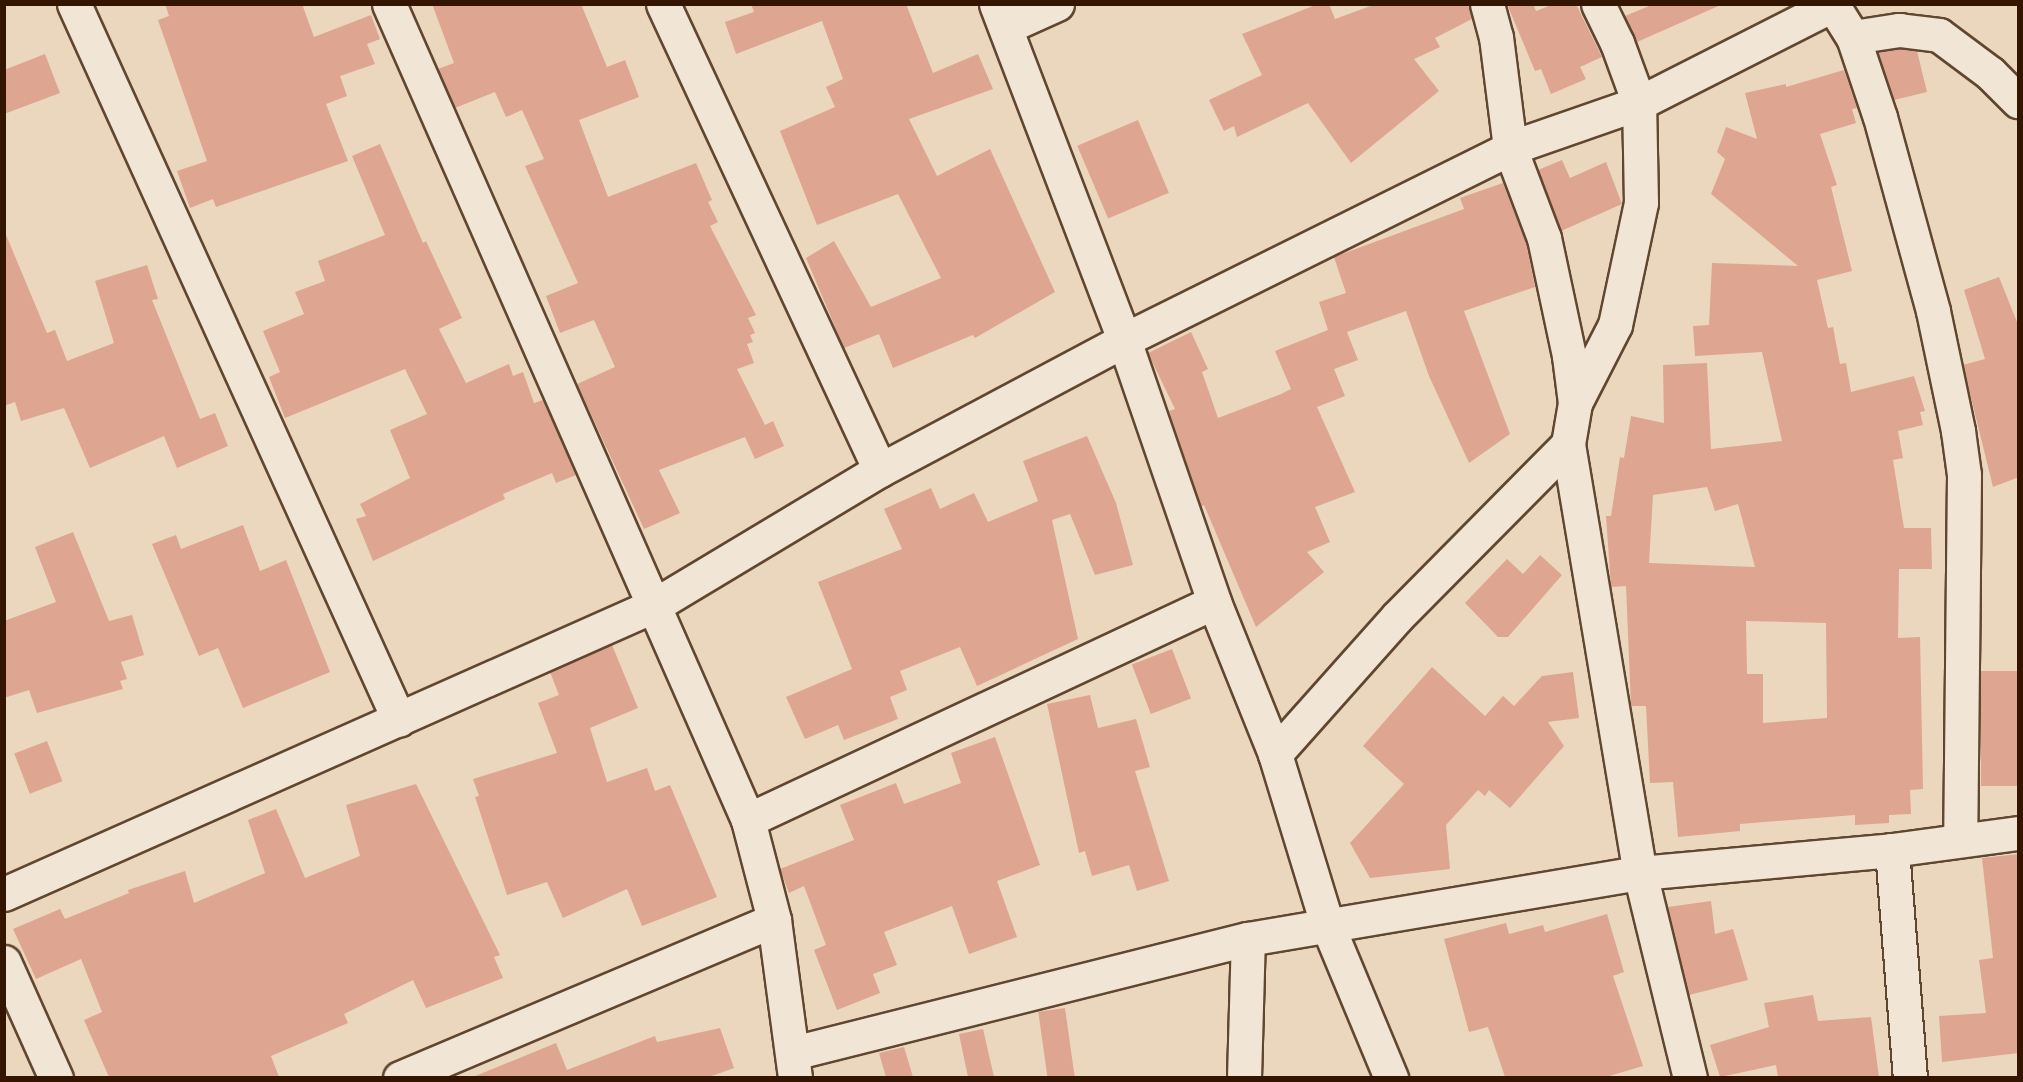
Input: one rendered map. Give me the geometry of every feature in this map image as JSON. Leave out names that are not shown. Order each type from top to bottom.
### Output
[{"type":"street","points":[[74,4],[399,720]]},
{"type":"street","points":[[389,4],[655,604],[748,820],[774,920],[794,1065],[1248,939],[1327,924],[1640,873],[1892,850],[2019,833]]},
{"type":"street","points":[[663,4],[880,470]]},
{"type":"street","points":[[1057,4],[1001,16],[1124,340],[1214,602],[1275,754],[1327,924],[1391,1077]]},
{"type":"street","points":[[1487,4],[1496,37],[1510,148],[1544,238],[1569,356],[1575,403]]},
{"type":"street","points":[[1496,37],[1511,4]]},
{"type":"street","points":[[1598,4],[1617,43],[1639,103],[1641,193],[1636,240],[1614,325],[1575,403],[1568,444],[1640,873],[1690,1077]]},
{"type":"street","points":[[7,882],[399,720],[655,604],[880,470],[1124,340],[1510,148],[1639,103],[1833,5],[1853,37],[1880,117],[1933,311],[1949,379],[1964,475],[1960,840]]},
{"type":"street","points":[[1853,37],[1899,30],[1939,35],[1983,67],[2019,101]]},
{"type":"street","points":[[1275,754],[1397,618],[1568,444]]},
{"type":"street","points":[[748,820],[1214,602]]},
{"type":"street","points":[[1892,850],[1910,1077]]},
{"type":"street","points":[[399,1077],[774,920]]},
{"type":"street","points":[[1244,1077],[1248,939]]},
{"type":"street","points":[[4,963],[56,1077]]},
{"type":"building","points":[[165,4],[302,4],[314,37],[371,15],[380,39],[367,44],[375,64],[340,76],[347,96],[326,104],[348,161],[216,207],[213,199],[190,208],[177,171],[207,161],[158,20],[169,16]]},
{"type":"building","points":[[432,4],[581,4],[607,67],[625,60],[639,97],[579,120],[608,197],[696,163],[712,200],[708,202],[718,222],[710,226],[756,315],[748,318],[755,333],[750,335],[753,342],[747,344],[754,363],[737,369],[765,425],[773,421],[784,446],[755,459],[745,437],[659,470],[680,513],[644,529],[577,384],[615,367],[594,320],[560,333],[546,296],[578,283],[525,166],[544,159],[522,110],[506,117],[495,92],[455,108],[438,69],[454,63]]},
{"type":"building","points":[[751,4],[906,4],[933,73],[978,54],[993,89],[909,119],[937,176],[990,149],[1055,292],[975,338],[973,335],[893,368],[879,334],[844,348],[806,258],[834,241],[871,307],[941,278],[898,194],[817,225],[780,131],[835,107],[826,87],[843,79],[822,21],[736,54],[725,22],[754,12]]},
{"type":"building","points":[[1318,4],[1329,4],[1335,19],[1376,4],[1469,4],[1472,19],[1435,38],[1440,47],[1414,59],[1439,91],[1351,163],[1308,103],[1237,137],[1234,126],[1224,131],[1209,100],[1262,75],[1242,34]]},
{"type":"building","points":[[1507,4],[1533,4],[1536,11],[1554,4],[1576,4],[1602,57],[1580,67],[1586,79],[1551,94],[1541,69],[1535,71]]},
{"type":"building","points":[[1619,4],[1625,16],[1654,4],[1723,4],[1637,42]]},
{"type":"building","points":[[1899,49],[1917,51],[1927,92],[1894,100],[1878,52]]},
{"type":"building","points":[[45,54],[60,93],[4,114],[4,70]]},
{"type":"building","points":[[1844,70],[1857,108],[1852,109],[1856,123],[1820,134],[1837,185],[1831,187],[1852,271],[1817,280],[1828,328],[1833,327],[1840,364],[1846,363],[1851,392],[1914,376],[1925,411],[1920,412],[1923,425],[1898,431],[1903,458],[1893,460],[1904,528],[1931,528],[1932,569],[1899,569],[1898,638],[1920,637],[1923,789],[1910,790],[1911,814],[1889,815],[1889,823],[1855,825],[1855,815],[1740,824],[1740,831],[1678,837],[1673,782],[1650,783],[1646,706],[1631,706],[1626,586],[1611,587],[1606,516],[1611,516],[1620,457],[1624,458],[1631,416],[1664,423],[1663,365],[1707,363],[1711,449],[1782,441],[1762,352],[1695,356],[1693,326],[1709,325],[1712,263],[1798,266],[1711,194],[1725,159],[1717,152],[1726,127],[1757,139],[1745,93],[1786,84],[1786,87]],"holes":[[[1707,487],[1715,511],[1738,504],[1755,567],[1649,563],[1653,495]],[[1746,621],[1826,623],[1827,718],[1763,723],[1763,674],[1747,674]]]},
{"type":"building","points":[[1138,120],[1169,193],[1108,219],[1077,146]]},
{"type":"building","points":[[380,144],[423,243],[426,241],[462,318],[439,329],[466,383],[509,364],[513,376],[523,372],[534,403],[543,400],[576,475],[556,483],[552,473],[503,494],[505,499],[373,561],[356,519],[366,516],[360,504],[410,478],[390,430],[427,414],[405,369],[285,418],[269,377],[280,372],[263,331],[304,314],[295,292],[325,281],[318,261],[385,235],[352,156]]},
{"type":"building","points":[[1562,160],[1570,178],[1606,162],[1622,204],[1561,231],[1538,170]]},
{"type":"building","points":[[1503,183],[1526,243],[1535,287],[1464,311],[1510,434],[1469,463],[1429,376],[1406,311],[1347,332],[1358,360],[1334,369],[1345,396],[1317,407],[1355,492],[1315,507],[1330,542],[1307,552],[1324,572],[1256,627],[1204,505],[1201,507],[1169,411],[1175,409],[1148,353],[1191,332],[1208,369],[1202,372],[1218,418],[1281,394],[1291,389],[1275,351],[1328,330],[1319,302],[1346,293],[1334,257],[1464,209],[1460,198]]},
{"type":"building","points":[[4,230],[47,333],[55,330],[67,361],[114,343],[95,281],[147,265],[158,299],[152,300],[200,419],[215,413],[228,446],[177,468],[164,436],[90,468],[64,408],[21,421],[15,402],[4,406]]},
{"type":"building","points":[[1999,277],[2019,327],[2019,477],[1993,487],[1963,365],[1985,359],[1964,290]]},
{"type":"building","points":[[1087,436],[1116,503],[1133,565],[1095,575],[1070,514],[1052,520],[1078,639],[977,686],[960,647],[900,671],[907,690],[890,697],[898,719],[844,740],[838,725],[805,739],[786,697],[852,669],[818,582],[902,549],[884,509],[931,488],[940,509],[974,493],[988,522],[1038,501],[1023,461]]},
{"type":"building","points":[[243,525],[260,571],[286,560],[330,672],[243,708],[218,648],[199,656],[152,544],[176,535],[181,549]]},
{"type":"building","points":[[73,532],[109,621],[132,615],[144,655],[121,662],[127,679],[120,681],[123,689],[37,713],[29,690],[4,698],[4,621],[56,602],[35,547]]},
{"type":"building","points":[[1540,555],[1562,575],[1508,637],[1498,637],[1465,603],[1507,559],[1523,574]]},
{"type":"building","points":[[612,645],[638,708],[590,728],[607,782],[647,768],[655,791],[670,785],[717,897],[642,926],[627,889],[563,918],[547,882],[507,895],[475,797],[479,796],[473,779],[557,753],[538,703],[559,695],[550,672]]},
{"type":"building","points":[[1172,649],[1191,698],[1151,714],[1132,664]]},
{"type":"building","points":[[1432,667],[1485,716],[1503,696],[1514,706],[1542,676],[1573,672],[1579,718],[1548,722],[1564,746],[1510,808],[1489,790],[1485,796],[1478,790],[1446,825],[1450,869],[1370,878],[1350,843],[1404,784],[1363,746]]},
{"type":"building","points":[[1981,671],[2018,671],[2018,786],[1981,786]]},
{"type":"building","points":[[1090,695],[1098,728],[1136,719],[1150,767],[1135,771],[1169,881],[1137,891],[1129,865],[1092,876],[1085,851],[1079,853],[1047,704]]},
{"type":"building","points":[[995,737],[1040,865],[997,881],[1017,937],[969,954],[952,906],[884,932],[897,965],[873,974],[880,993],[837,1010],[814,950],[826,945],[804,886],[789,893],[780,869],[854,840],[840,805],[896,783],[904,804],[961,783],[951,753]]},
{"type":"building","points":[[47,741],[62,781],[30,794],[14,754]]},
{"type":"building","points":[[416,784],[500,955],[494,957],[503,978],[426,1008],[413,980],[344,1014],[348,1023],[271,1056],[279,1077],[109,1077],[84,1020],[102,1012],[81,959],[36,979],[13,929],[60,909],[65,919],[129,893],[128,890],[185,871],[194,903],[265,873],[248,820],[276,809],[305,878],[360,856],[346,805]]},
{"type":"building","points":[[2019,854],[2019,1053],[1942,1062],[1939,1016],[1986,1013],[1979,960],[1993,958],[1982,858]]},
{"type":"building","points":[[1711,901],[1715,934],[1733,929],[1748,980],[1689,995],[1668,907]]},
{"type":"building","points":[[1607,914],[1624,972],[1613,976],[1643,1066],[1606,1077],[1505,1077],[1488,1027],[1469,1032],[1444,939],[1506,923],[1509,934],[1543,925],[1545,932]]},
{"type":"building","points":[[1813,995],[1818,1021],[1871,1017],[1879,1077],[1778,1077],[1776,1065],[1720,1077],[1710,1045],[1769,1027],[1764,1003]]},
{"type":"building","points":[[1065,1008],[1075,1077],[1048,1078],[1038,1012]]},
{"type":"building","points":[[720,1028],[734,1068],[709,1077],[473,1077],[556,1043],[567,1070],[655,1036],[657,1042]]},
{"type":"building","points":[[983,1029],[994,1077],[968,1077],[959,1034]]},
{"type":"building","points":[[904,1047],[913,1077],[886,1077],[879,1053]]}]
